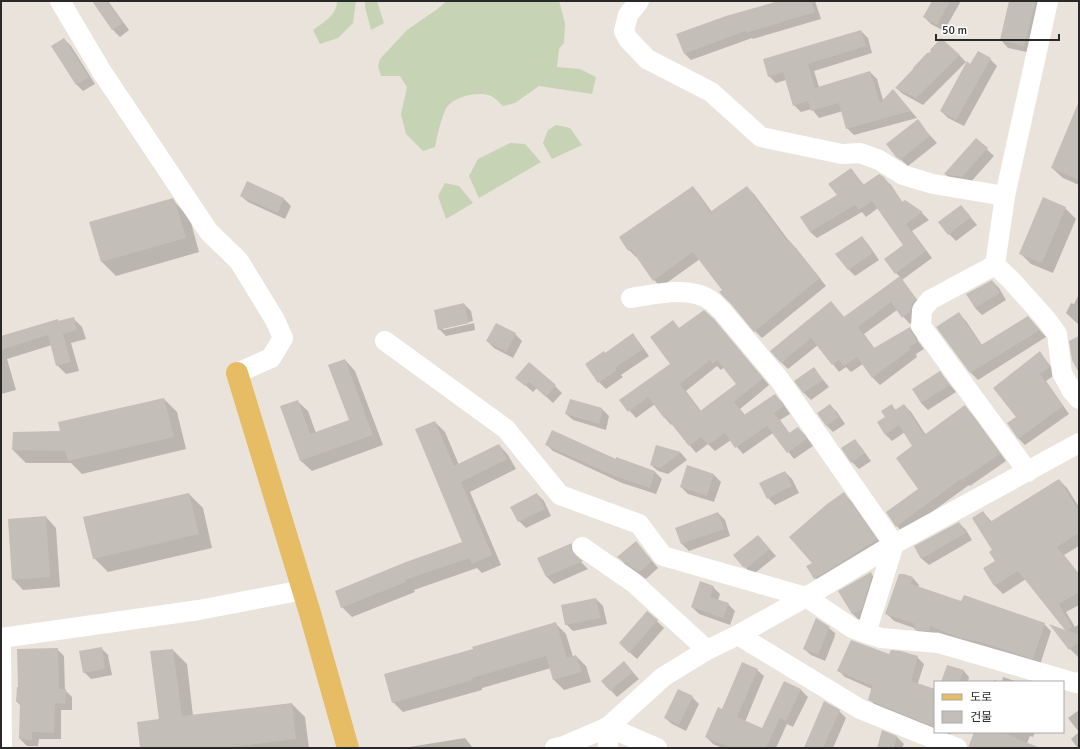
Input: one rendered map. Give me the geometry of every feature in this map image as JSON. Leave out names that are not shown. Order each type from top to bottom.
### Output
[{"type":"main road","points":[[237,373],[303,590],[348,748]]},
{"type":"street","points":[[60,1],[102,72],[209,232],[239,261],[275,320],[282,338],[270,358],[237,373]]},
{"type":"street","points":[[639,1],[628,15],[624,31],[628,39],[647,59],[711,92],[761,137],[842,154],[860,153],[879,160],[903,175],[933,184],[1005,196]]},
{"type":"street","points":[[995,265],[1005,196],[1048,1]]},
{"type":"street","points":[[995,265],[1011,280],[1046,319],[1057,334],[1062,373],[1079,399]]},
{"type":"street","points":[[995,265],[930,300],[922,310],[921,326],[1028,472]]},
{"type":"street","points":[[631,298],[664,292],[683,292],[701,296],[712,301],[779,379],[894,544]]},
{"type":"street","points":[[385,341],[506,428],[560,495],[639,524],[663,556],[806,597],[852,628],[881,638],[938,643],[1076,683],[1079,682]]},
{"type":"street","points":[[555,748],[564,746],[608,727],[663,677],[707,650],[738,635],[806,597],[894,544],[1079,443]]},
{"type":"street","points":[[866,633],[894,544]]},
{"type":"street","points":[[582,547],[634,583],[707,650]]},
{"type":"street","points":[[1,638],[199,610],[303,590]]},
{"type":"street","points":[[738,635],[860,709],[957,748]]},
{"type":"street","points":[[1,646],[2,748]]},
{"type":"street","points":[[608,727],[608,748]]},
{"type":"street","points":[[608,727],[657,748]]},
{"type":"green space","points":[[337,1],[356,1],[353,23],[338,38],[320,44],[313,30],[332,14],[335,10]]},
{"type":"green space","points":[[365,1],[377,1],[384,23],[371,30],[365,7]]},
{"type":"green space","points":[[447,1],[559,1],[565,23],[564,43],[559,49],[557,67],[580,69],[596,77],[592,94],[539,86],[515,103],[503,106],[493,97],[486,95],[475,94],[462,97],[452,102],[446,109],[440,125],[435,147],[423,151],[406,134],[401,114],[407,87],[400,76],[381,76],[378,66],[380,59],[407,30]]},
{"type":"green space","points":[[556,125],[570,128],[582,145],[552,159],[543,143],[548,130]]},
{"type":"green space","points":[[510,143],[525,144],[541,162],[479,198],[469,176],[478,159]]},
{"type":"green space","points":[[445,183],[459,186],[473,203],[446,219],[438,196]]},
{"type":"building","points":[[92,1],[107,1],[123,23],[112,30]]},
{"type":"building","points":[[779,1],[811,1],[815,12],[746,33],[745,31],[684,54],[676,34],[726,16]]},
{"type":"building","points":[[932,1],[950,1],[937,25],[923,17]]},
{"type":"building","points":[[1009,1],[1036,1],[1024,46],[1000,40]]},
{"type":"building","points":[[861,30],[866,46],[808,64],[815,88],[870,71],[880,103],[893,89],[911,111],[846,129],[839,103],[811,111],[808,101],[793,106],[783,72],[768,77],[763,59]]},
{"type":"building","points":[[64,38],[89,77],[76,85],[51,46]]},
{"type":"building","points":[[941,38],[960,55],[916,98],[895,88],[927,53],[931,52],[930,50]]},
{"type":"building","points":[[978,51],[991,58],[956,120],[940,111],[967,61],[970,64]]},
{"type":"building","points":[[1079,101],[1079,180],[1051,168]]},
{"type":"building","points":[[918,119],[930,136],[900,160],[886,144]]},
{"type":"building","points":[[976,138],[988,148],[962,177],[944,174]]},
{"type":"building","points":[[851,168],[863,185],[879,174],[884,177],[902,202],[905,200],[923,212],[906,224],[926,251],[895,274],[884,259],[903,245],[872,201],[859,210],[855,205],[810,232],[800,217],[837,195],[828,184]]},
{"type":"building","points":[[247,181],[284,198],[278,213],[240,196]]},
{"type":"building","points":[[693,186],[710,212],[747,186],[787,241],[789,240],[820,278],[754,332],[719,292],[722,290],[693,252],[653,281],[631,249],[628,251],[619,237]]},
{"type":"building","points":[[1043,197],[1066,207],[1042,263],[1019,254]]},
{"type":"building","points":[[173,198],[186,238],[101,262],[89,222]]},
{"type":"building","points":[[961,205],[971,217],[948,235],[938,222]]},
{"type":"building","points":[[862,236],[873,253],[848,270],[835,254]]},
{"type":"building","points":[[900,276],[916,299],[910,312],[902,318],[891,302],[858,327],[874,348],[910,327],[918,342],[909,347],[911,349],[872,378],[857,357],[844,366],[839,360],[832,365],[811,338],[781,363],[770,351],[831,301],[844,317]]},
{"type":"building","points":[[992,280],[1000,293],[975,308],[966,294]]},
{"type":"building","points":[[464,303],[469,323],[438,330],[434,310]]},
{"type":"building","points":[[704,310],[714,319],[763,378],[734,402],[744,415],[775,394],[784,406],[774,413],[789,433],[798,427],[807,439],[787,453],[767,426],[735,448],[725,433],[708,445],[701,437],[689,446],[666,417],[664,418],[648,397],[628,412],[619,400],[670,364],[650,337],[673,320],[679,328]],"holes":[[[710,360],[713,364],[717,360],[736,384],[700,411],[680,384]]]},
{"type":"building","points":[[959,312],[981,345],[1028,316],[1040,330],[970,373],[936,327]]},
{"type":"building","points":[[74,317],[77,330],[63,334],[71,362],[56,366],[48,335],[1,350],[1,336],[58,319],[58,321]]},
{"type":"building","points":[[496,323],[516,333],[506,352],[486,341]]},
{"type":"building","points":[[633,333],[643,349],[615,368],[617,370],[598,383],[585,364],[604,351],[605,353]]},
{"type":"building","points":[[1079,336],[1079,373],[1072,360],[1069,341]]},
{"type":"building","points":[[1040,351],[1050,367],[1040,374],[1063,406],[1018,439],[1007,423],[1016,417],[993,388]]},
{"type":"building","points":[[345,359],[373,435],[300,461],[280,406],[298,400],[310,434],[349,420],[328,365]]},
{"type":"building","points":[[529,362],[556,385],[546,397],[529,382],[525,386],[515,378]]},
{"type":"building","points":[[814,367],[823,380],[803,393],[794,381]]},
{"type":"building","points":[[940,371],[950,385],[921,403],[912,389]]},
{"type":"building","points":[[164,398],[174,437],[68,461],[65,451],[12,450],[13,432],[60,431],[58,422]]},
{"type":"building","points":[[570,399],[602,408],[599,424],[565,414]]},
{"type":"building","points":[[830,404],[839,417],[826,426],[817,413]]},
{"type":"building","points":[[892,404],[895,410],[904,404],[924,435],[965,405],[1000,454],[962,480],[961,479],[896,527],[886,512],[918,489],[896,458],[912,446],[899,425],[885,435],[877,422],[885,417],[881,411]]},
{"type":"building","points":[[435,421],[454,466],[499,444],[507,459],[461,482],[492,555],[472,564],[469,558],[405,580],[406,582],[341,608],[335,591],[406,562],[462,542],[415,429]]},
{"type":"building","points":[[552,430],[616,459],[616,457],[655,471],[650,488],[614,476],[545,445]]},
{"type":"building","points":[[855,439],[865,453],[851,463],[841,448]]},
{"type":"building","points":[[656,445],[681,452],[661,468],[650,465]]},
{"type":"building","points":[[687,465],[714,474],[707,496],[680,487]]},
{"type":"building","points":[[785,471],[792,486],[767,499],[759,483]]},
{"type":"building","points":[[1059,479],[1079,511],[1079,533],[1057,547],[1079,574],[1079,592],[1059,604],[1072,627],[1067,630],[1079,635],[1079,642],[1069,650],[1049,624],[1065,630],[1018,571],[994,586],[983,568],[995,561],[989,552],[992,550],[972,518],[983,511],[990,522]]},
{"type":"building","points":[[844,492],[877,540],[814,579],[806,566],[812,563],[789,537],[827,504]]},
{"type":"building","points":[[189,493],[199,534],[93,559],[83,517]]},
{"type":"building","points":[[537,493],[545,509],[518,522],[510,507]]},
{"type":"building","points":[[718,512],[724,529],[681,544],[675,528]]},
{"type":"building","points":[[46,516],[50,577],[12,580],[8,519]]},
{"type":"building","points":[[959,522],[966,533],[921,559],[914,546]]},
{"type":"building","points":[[758,535],[770,549],[747,568],[743,567],[733,555]]},
{"type":"building","points":[[636,541],[652,561],[639,572],[617,557]]},
{"type":"building","points":[[572,543],[572,552],[583,561],[546,577],[537,558]]},
{"type":"building","points":[[871,572],[872,574],[862,609],[852,614],[838,591]]},
{"type":"building","points":[[899,574],[913,577],[911,584],[961,601],[964,595],[1045,623],[1033,659],[974,640],[957,637],[930,626],[929,631],[916,630],[914,629],[915,624],[885,614]]},
{"type":"building","points":[[700,581],[714,586],[710,597],[729,603],[723,618],[691,607]]},
{"type":"building","points":[[596,598],[601,618],[565,625],[561,605]]},
{"type":"building","points":[[647,611],[658,620],[629,653],[619,643]]},
{"type":"building","points":[[816,618],[830,627],[828,628],[818,655],[803,649]]},
{"type":"building","points":[[556,622],[567,658],[576,655],[582,672],[553,680],[546,656],[472,678],[473,680],[392,703],[384,674],[473,649],[472,647]]},
{"type":"building","points":[[851,640],[889,654],[891,650],[918,656],[911,681],[934,689],[934,727],[868,700],[872,686],[837,671]]},
{"type":"building","points":[[102,647],[105,669],[83,673],[79,651]]},
{"type":"building","points":[[58,648],[59,689],[66,689],[65,704],[55,703],[54,733],[32,732],[32,740],[19,739],[20,702],[16,702],[18,687],[17,649]]},
{"type":"building","points":[[173,649],[182,716],[292,703],[296,739],[231,748],[140,748],[137,722],[159,719],[150,651]]},
{"type":"building","points":[[624,661],[633,672],[610,691],[601,681]]},
{"type":"building","points":[[742,662],[758,669],[737,717],[762,728],[784,681],[801,689],[786,721],[780,718],[766,748],[730,748],[705,737],[718,707],[722,709]]},
{"type":"building","points":[[947,665],[964,670],[959,681],[941,681]]},
{"type":"building","points":[[678,689],[693,696],[679,725],[664,718]]},
{"type":"building","points":[[824,701],[840,710],[823,748],[804,748]]},
{"type":"building","points":[[882,730],[897,736],[894,748],[877,748]]},
{"type":"building","points":[[974,733],[1004,733],[1040,748],[968,748]]}]
